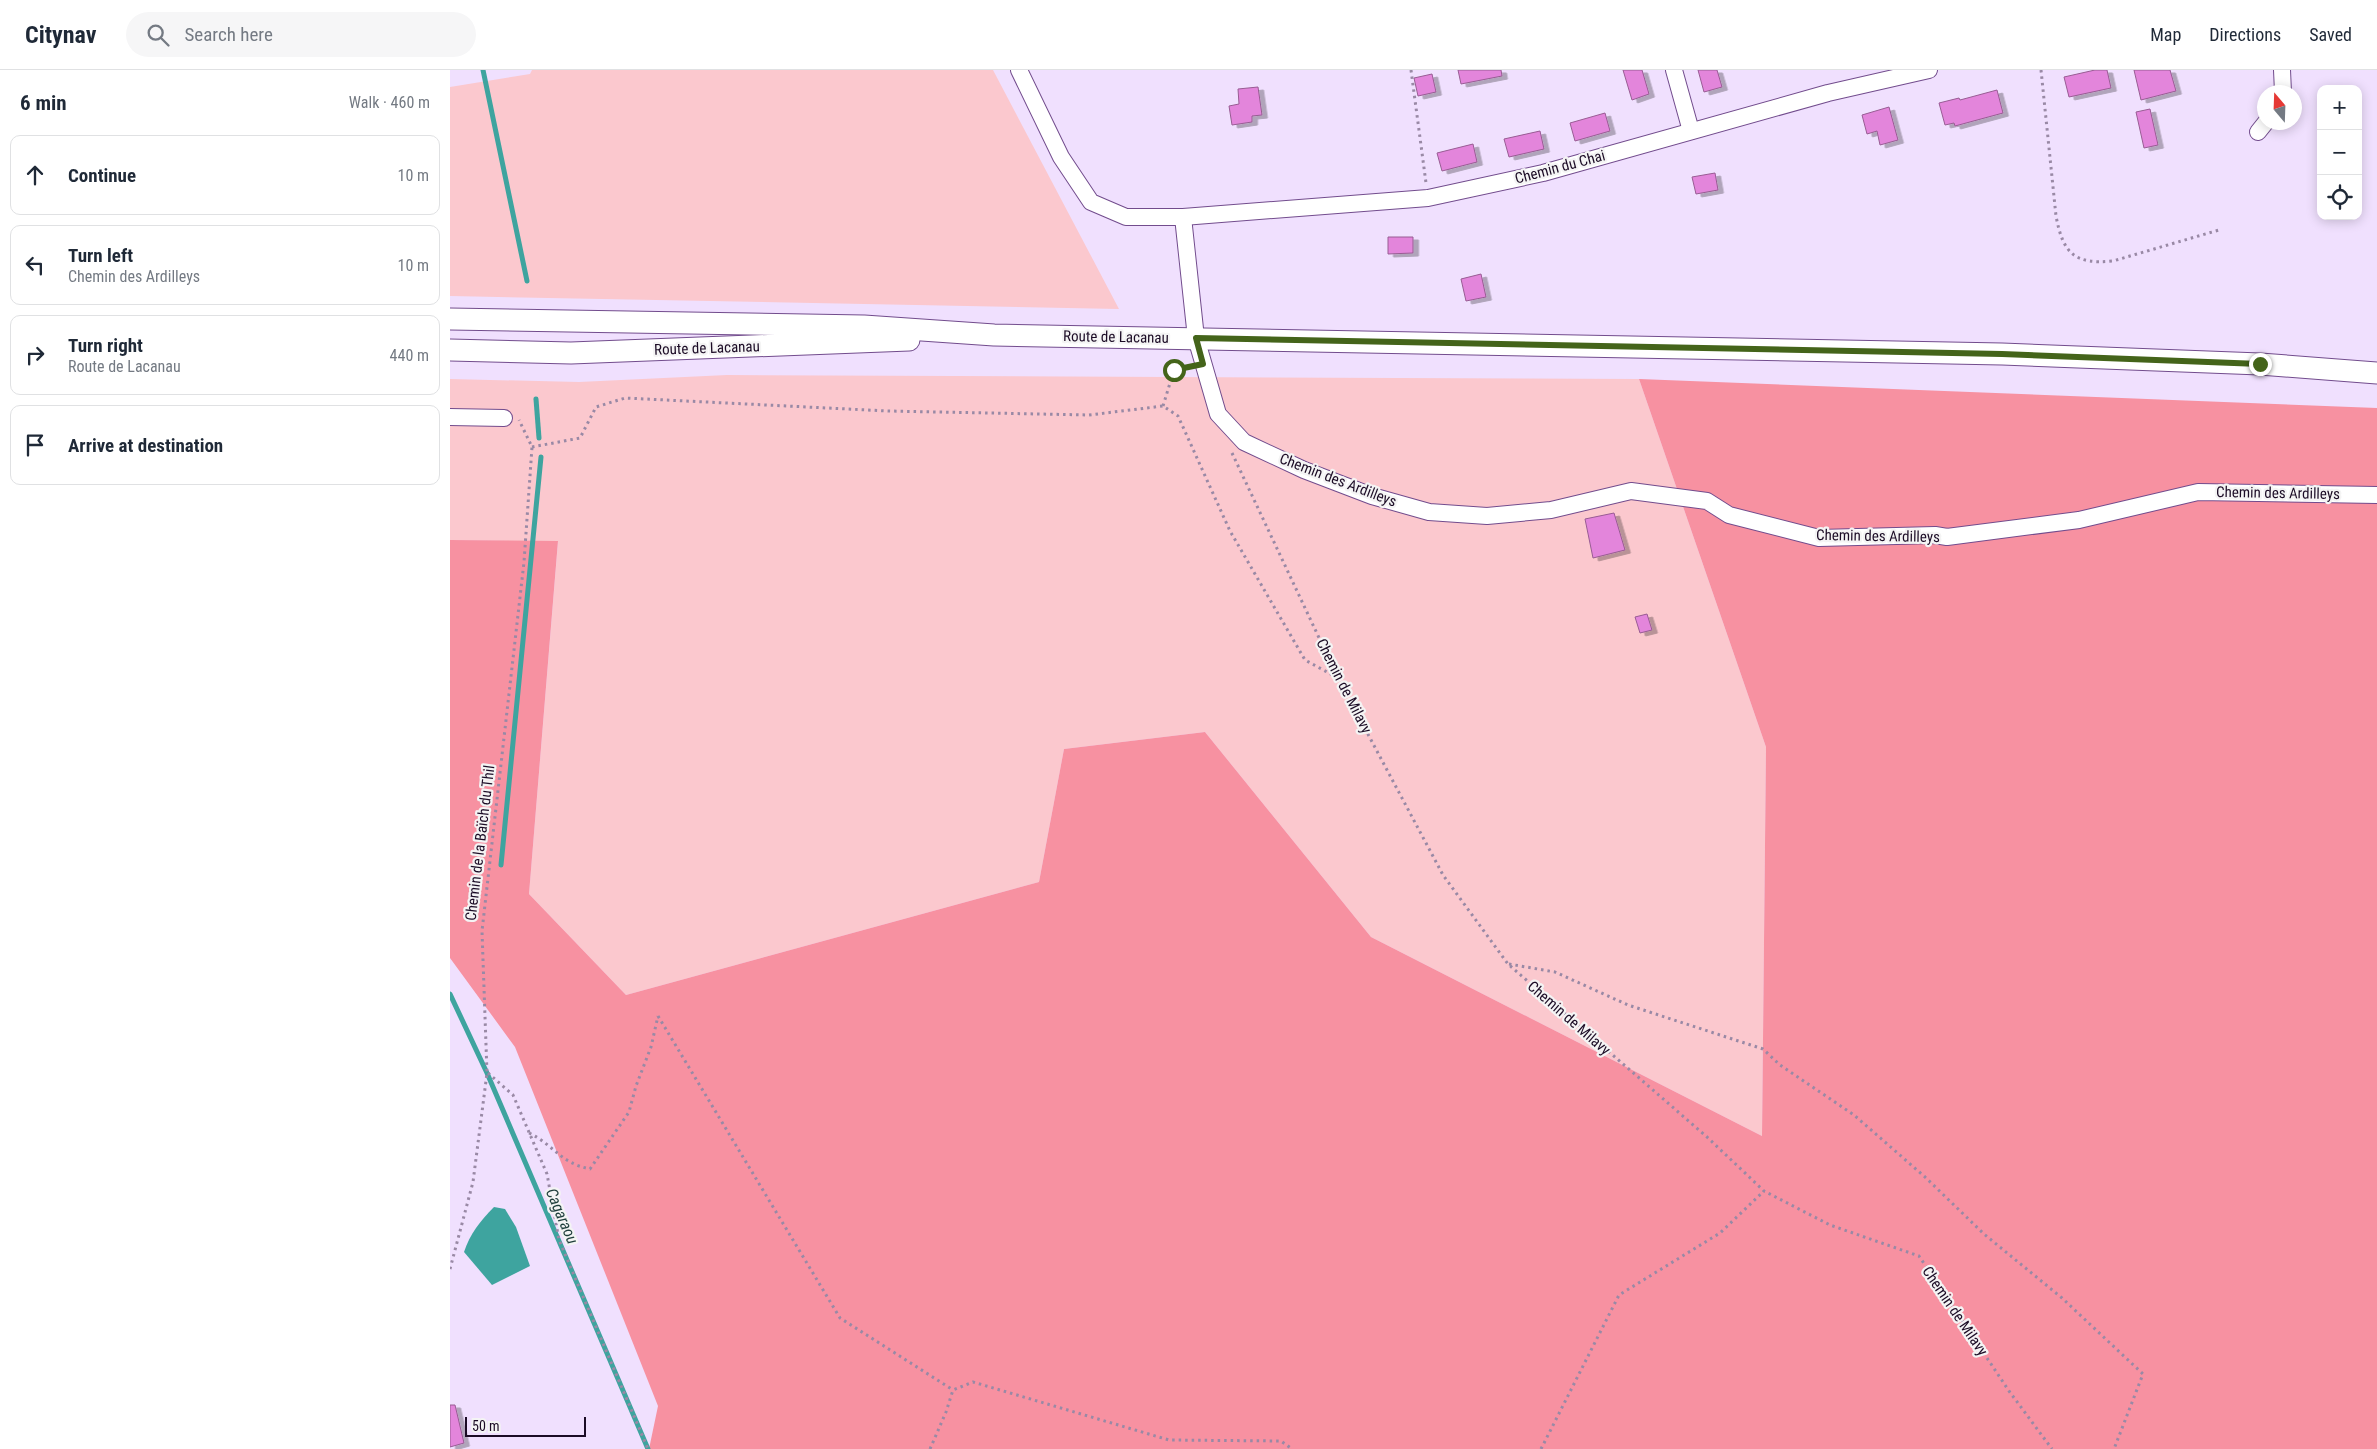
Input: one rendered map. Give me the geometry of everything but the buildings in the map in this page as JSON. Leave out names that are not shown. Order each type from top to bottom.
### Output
[{"type":"main road","name":"Route de Lacanau","points":[[450,319],[864,326],[994,335],[2002,354],[2260,364],[2377,373]]},
{"type":"main road","name":"Route de Lacanau","points":[[450,350],[571,353],[864,343],[994,335]]},
{"type":"street","points":[[1019,70],[1061,157],[1091,202],[1126,217],[1183,217],[1196,338]]},
{"type":"street","points":[[1674,70],[1691,130]]},
{"type":"street","name":"Chemin du Chai","points":[[1183,217],[1428,198],[1543,173],[1828,93],[1929,70]]},
{"type":"street","points":[[2282,70],[2283,85]]},
{"type":"street","name":"Chemin des Ardilleys","points":[[1196,338],[1218,414],[1244,442],[1304,470],[1372,496],[1429,512],[1487,516],[1551,510],[1631,491],[1707,501],[1729,515],[1819,538],[1935,535],[1947,537],[2080,520],[2198,492],[2377,495]]},
{"type":"street","points":[[450,418],[504,418]]},
{"type":"path","points":[[1412,70],[1428,198]]},
{"type":"path","points":[[2040,70],[2056,216],[2060,237],[2069,253],[2083,260],[2096,263],[2113,261],[2219,230]]},
{"type":"path","points":[[1163,406],[1174,370],[1203,364]]},
{"type":"path","points":[[532,447],[580,438],[596,406],[625,398],[888,411],[1089,415],[1163,406],[1178,416],[1230,531],[1305,660],[1338,678]]},
{"type":"path","name":"Chemin de la Baïch du Thil","points":[[450,1269],[473,1182],[487,1073],[482,931],[524,562],[532,447],[520,420]]},
{"type":"path","name":"Chemin de Milavy","points":[[1232,454],[1338,678],[1443,875],[1508,964],[1707,1137],[1764,1191],[1830,1225],[1919,1256],[2009,1391],[2052,1449]]},
{"type":"path","points":[[1508,964],[1555,972],[1628,1005],[1763,1049],[1780,1065],[1854,1115],[1925,1177],[1984,1234],[2062,1298],[2143,1374],[2114,1449]]},
{"type":"path","points":[[529,1133],[545,1141],[558,1156],[577,1166],[590,1169],[629,1112],[636,1086],[651,1047],[658,1016],[840,1318],[953,1390]]},
{"type":"path","points":[[487,1073],[513,1095],[547,1174],[559,1240],[648,1449]]},
{"type":"path","points":[[1541,1449],[1619,1295],[1720,1233],[1764,1191]]},
{"type":"path","points":[[953,1390],[973,1382],[1170,1440],[1281,1441],[1292,1449]]},
{"type":"path","points":[[930,1449],[953,1390]]},
{"type":"shaded area","points":[[532,70],[993,70],[1119,309],[450,296],[450,87],[530,74]]},
{"type":"shaded area","points":[[727,375],[1639,379],[1766,747],[1762,1136],[1371,937],[1205,732],[1064,749],[1039,882],[626,995],[529,894],[558,542],[450,540],[450,379],[579,382]]},
{"type":"shaded area","points":[[1639,379],[2377,408],[2377,1449],[649,1449],[658,1406],[515,1047],[450,958],[450,540],[558,541],[529,894],[626,995],[1039,882],[1064,749],[1205,732],[1371,937],[1762,1136],[1766,747]]},
{"type":"shaded area","points":[[494,1207],[505,1209],[516,1227],[530,1266],[492,1285],[464,1252],[476,1228]]},
{"type":"waterway","points":[[483,70],[527,281]]},
{"type":"waterway","points":[[536,399],[539,438]]},
{"type":"waterway","points":[[501,865],[541,457]]},
{"type":"waterway","name":"Cagaraou","points":[[450,994],[487,1073],[648,1449]]},
{"type":"route","points":[[1174,370],[1203,364],[1196,338],[2002,354],[2260,364]]}]
